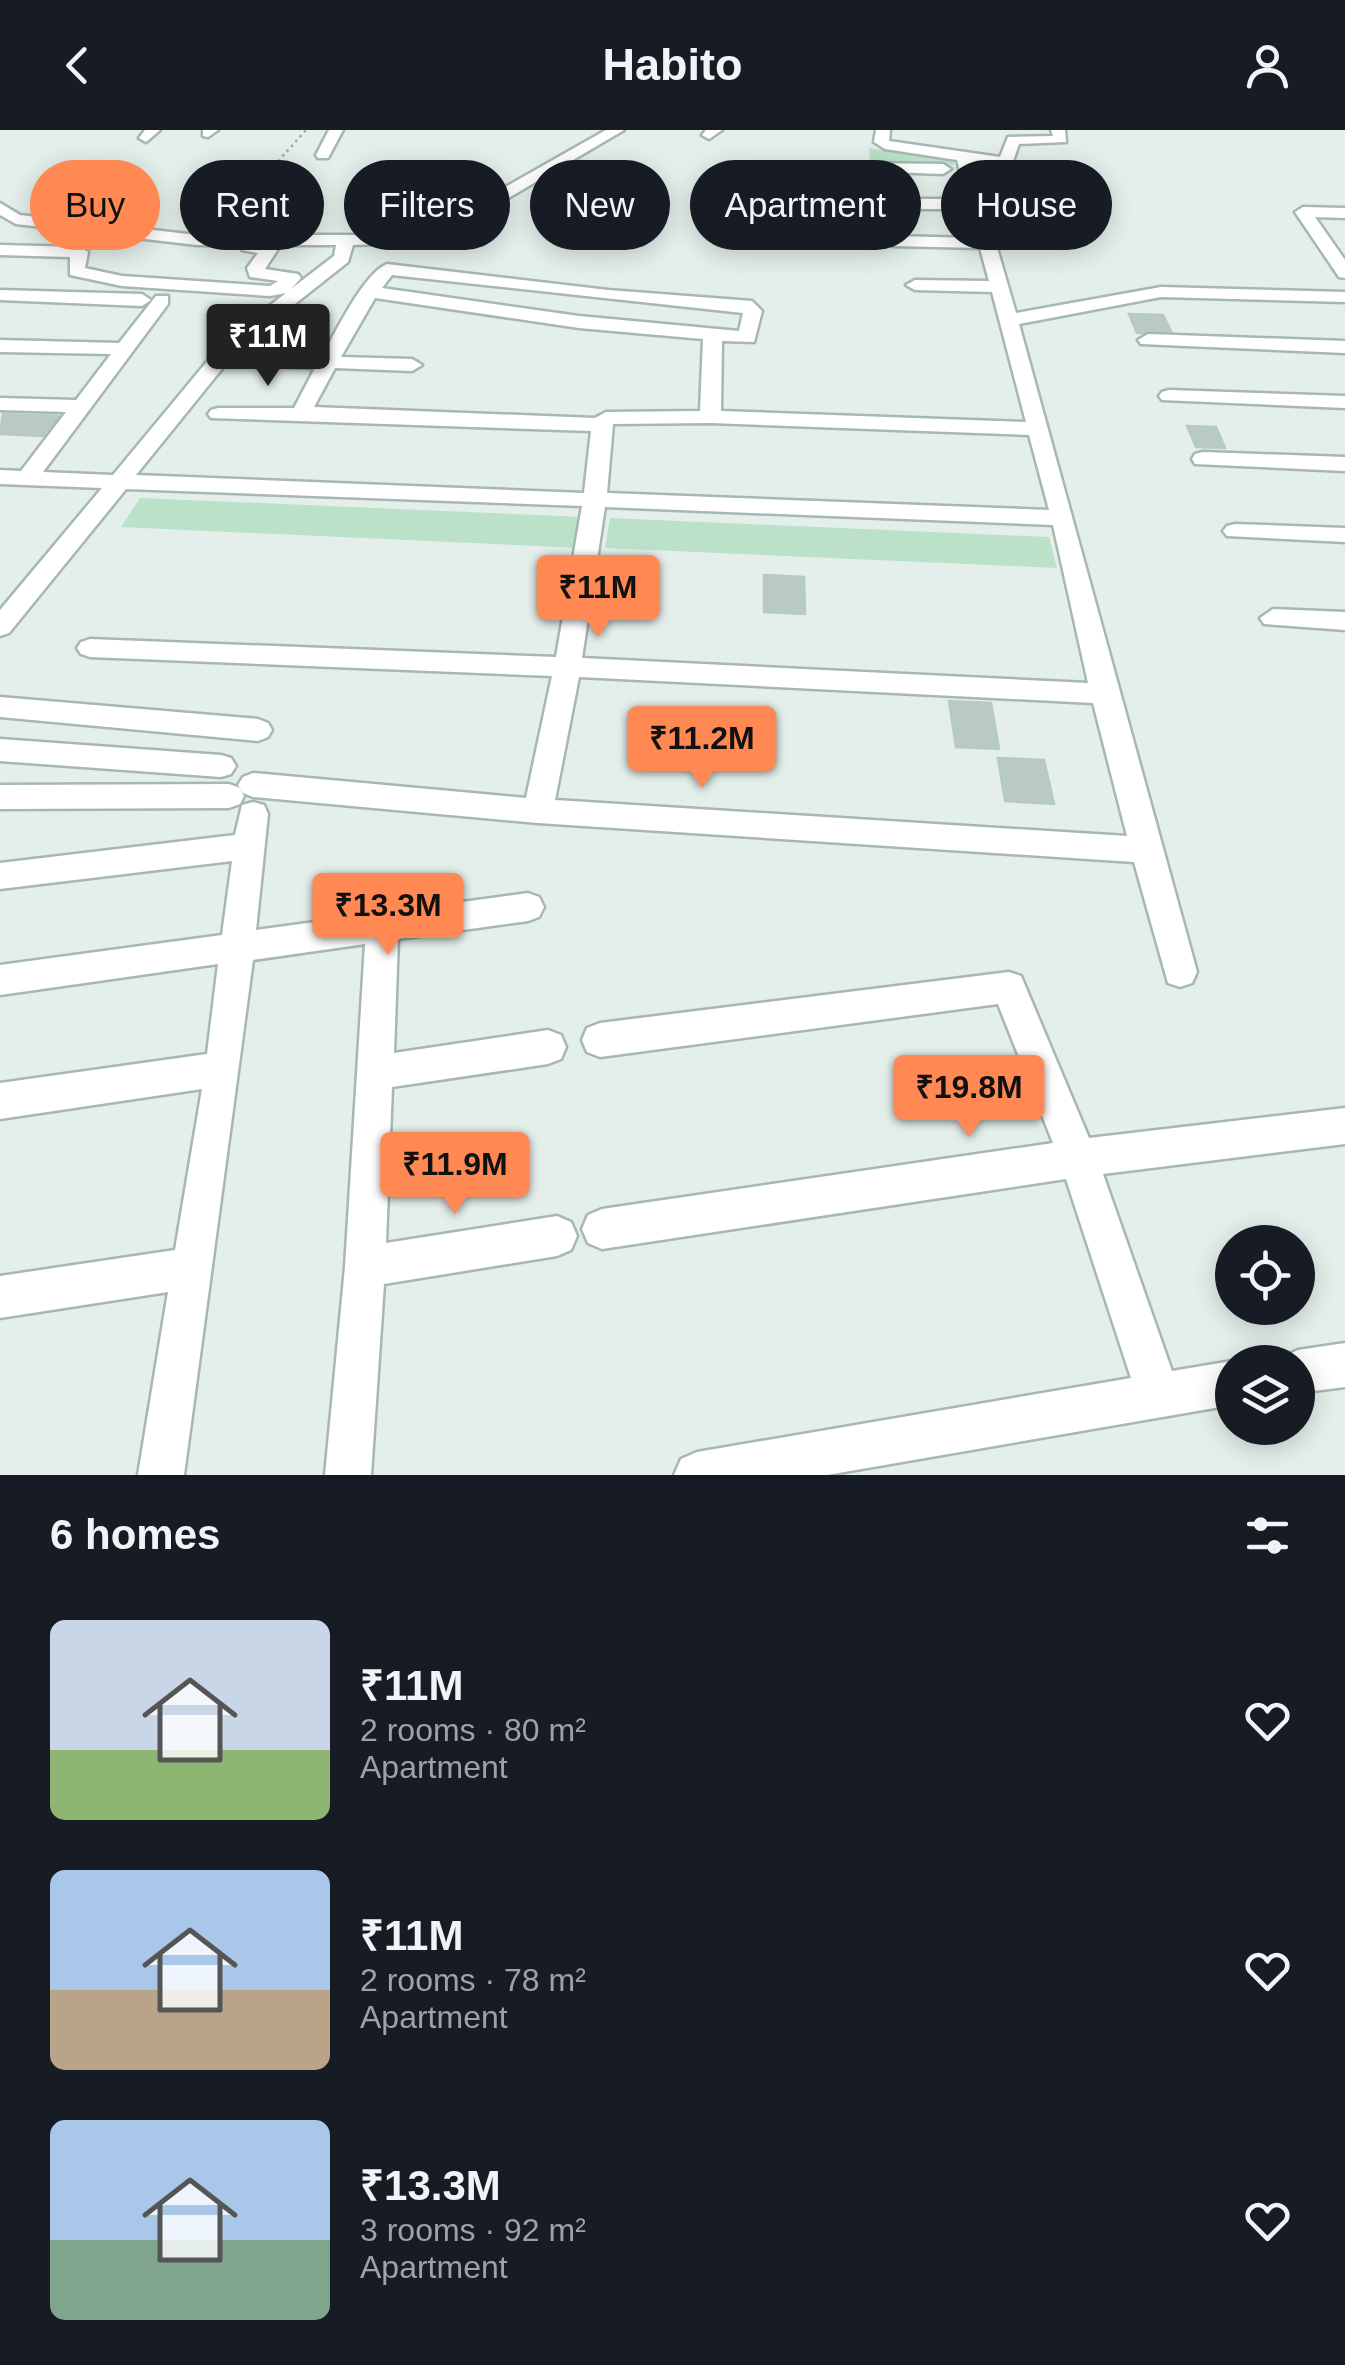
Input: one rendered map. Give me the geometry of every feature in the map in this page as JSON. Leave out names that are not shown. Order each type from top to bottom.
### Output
[{"type":"street","points":[[324,154],[336,130]]},
{"type":"street","points":[[510,191],[617,130]]},
{"type":"street","points":[[883,130],[885,144],[955,160]]},
{"type":"street","points":[[1005,160],[1015,139],[1056,140],[1061,138],[1058,130]]},
{"type":"street","points":[[0,208],[16,219],[180,238]]},
{"type":"street","points":[[1345,212],[1303,212],[1337,251],[1345,272]]},
{"type":"street","points":[[0,250],[80,252],[98,237],[268,247],[254,272],[292,278],[280,289],[270,291],[122,281],[76,271],[80,252]]},
{"type":"street","points":[[0,628],[230,345],[342,258],[344,249]]},
{"type":"street","points":[[987,250],[1063,518],[1104,694],[1180,972]]},
{"type":"street","points":[[316,415],[304,410],[304,405],[370,292],[387,269],[608,295],[745,305],[752,311],[747,338],[579,322],[370,292]]},
{"type":"street","points":[[914,285],[999,288]]},
{"type":"street","points":[[1008,320],[1161,292],[1345,297]]},
{"type":"street","points":[[0,296],[162,300],[27,478]]},
{"type":"street","points":[[710,417],[712,334]]},
{"type":"street","points":[[1148,340],[1345,347]]},
{"type":"street","points":[[0,346],[126,349]]},
{"type":"street","points":[[260,353],[266,360],[412,366]]},
{"type":"street","points":[[1169,396],[1345,402]]},
{"type":"street","points":[[0,404],[82,406]]},
{"type":"street","points":[[218,414],[602,425]]},
{"type":"street","points":[[538,812],[568,667],[596,498],[602,425],[612,415],[1038,429]]},
{"type":"street","points":[[1203,459],[1345,464]]},
{"type":"street","points":[[0,477],[1063,518]]},
{"type":"street","points":[[1235,531],[1345,535]]},
{"type":"street","points":[[1273,618],[1345,620]]},
{"type":"street","points":[[90,648],[1104,694]]},
{"type":"street","points":[[0,707],[258,730]]},
{"type":"street","points":[[0,750],[221,766]]},
{"type":"street","points":[[0,797],[246,810],[538,812],[1147,850]]},
{"type":"street","points":[[0,876],[246,810]]},
{"type":"street","points":[[161,1475],[240,945],[246,810]]},
{"type":"street","points":[[0,980],[528,906]]},
{"type":"street","points":[[348,1475],[365,1267],[382,927]]},
{"type":"street","points":[[600,1040],[1009,986],[1078,1158],[1159,1395]]},
{"type":"street","points":[[373,1073],[548,1047]]},
{"type":"street","points":[[0,1101],[223,1069]]},
{"type":"street","points":[[602,1229],[1078,1158],[1345,1126]]},
{"type":"street","points":[[365,1267],[557,1236]]},
{"type":"street","points":[[0,1297],[194,1268]]},
{"type":"street","points":[[1315,1369],[1345,1364]]},
{"type":"street","points":[[697,1475],[1215,1386]]},
{"type":"path","points":[[280,160],[306,130]]},
{"type":"green space","points":[[869,148],[953,160],[941,160],[941,165],[921,165],[921,160],[870,160]]},
{"type":"green space","points":[[140,498],[585,517],[579,548],[121,527]]},
{"type":"green space","points":[[610,518],[1049,537],[1057,568],[605,548]]},
{"type":"building","points":[[1129,314],[1163,315],[1171,331],[1137,333]]},
{"type":"building","points":[[3,414],[59,416],[43,436],[0,434]]},
{"type":"building","points":[[1187,426],[1216,427],[1225,448],[1196,447]]},
{"type":"building","points":[[764,575],[804,577],[805,614],[764,612]]},
{"type":"building","points":[[949,701],[991,703],[999,749],[956,747]]},
{"type":"building","points":[[998,758],[1044,760],[1054,804],[1005,801]]}]
